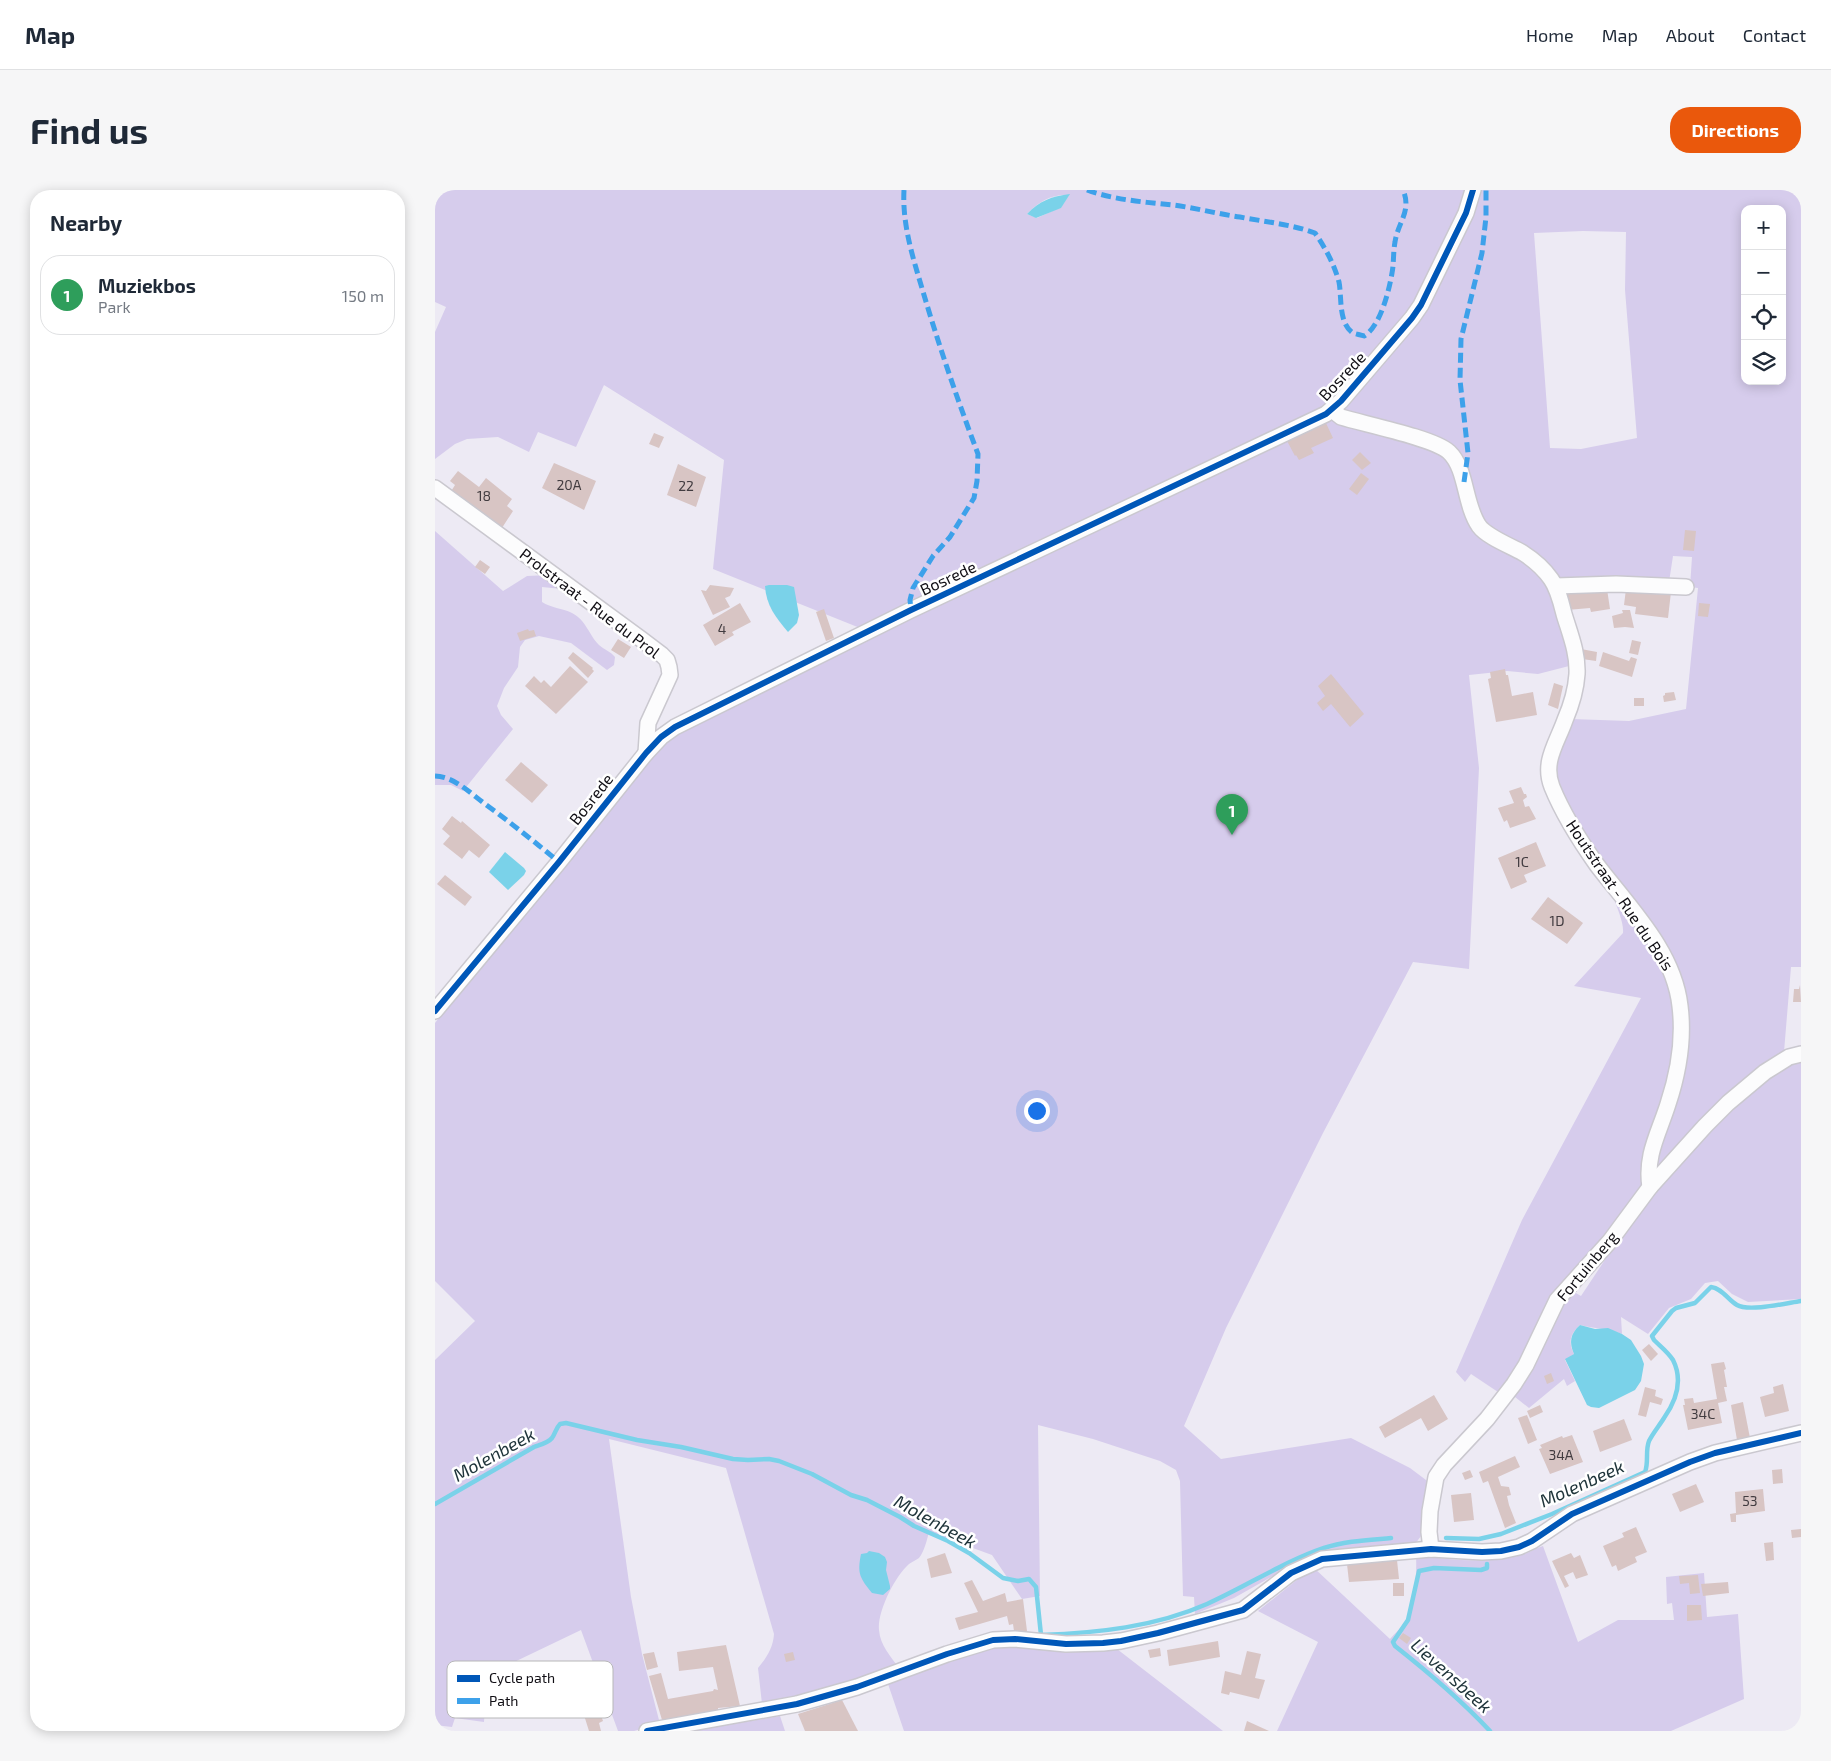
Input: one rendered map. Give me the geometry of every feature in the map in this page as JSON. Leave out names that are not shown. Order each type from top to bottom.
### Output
[{"type":"street","name":"Bosrede","points":[[435,1011],[559,862],[646,753],[675,726],[911,610],[1254,449],[1332,410],[1412,318],[1421,305],[1466,214],[1473,190]]},
{"type":"street","name":"Houtstraat - Rue du Bois","points":[[1332,410],[1341,417],[1411,436],[1448,451],[1456,461],[1473,515],[1481,528],[1526,555],[1543,569],[1556,586],[1574,645],[1577,674],[1565,720],[1549,759],[1548,768],[1551,785],[1587,851],[1629,903],[1662,954],[1674,977],[1680,1004],[1681,1035],[1678,1062],[1668,1104],[1648,1168],[1650,1187]]},
{"type":"street","name":"Prolstraat - Rue du Prol","points":[[435,488],[627,628],[662,654],[667,660],[670,675],[648,723],[646,753]]},
{"type":"street","points":[[1556,586],[1616,584],[1686,587]]},
{"type":"street","name":"Fortuinberg","points":[[1431,1549],[1429,1532],[1430,1511],[1436,1477],[1444,1465],[1487,1419],[1514,1384],[1526,1365],[1557,1300],[1610,1240],[1650,1187],[1705,1126],[1728,1103],[1765,1072],[1789,1058],[1801,1054]]},
{"type":"street","points":[[647,1731],[806,1701],[857,1687],[955,1651],[993,1640],[1066,1644],[1121,1641],[1139,1638],[1243,1610],[1291,1572],[1317,1561],[1338,1557],[1431,1549],[1482,1552],[1501,1551],[1519,1547],[1532,1541],[1579,1510],[1691,1462],[1715,1453],[1801,1433]]},
{"type":"shaded area","points":[[435,190],[1801,190],[1801,967],[1791,967],[1784,1052],[1728,1097],[1711,1115],[1642,1197],[1574,1292],[1581,1296],[1646,1198],[1708,1127],[1770,1072],[1788,1062],[1801,1058],[1801,1299],[1748,1302],[1732,1294],[1718,1281],[1705,1283],[1691,1299],[1669,1308],[1648,1334],[1621,1317],[1622,1334],[1580,1325],[1571,1338],[1574,1354],[1565,1360],[1575,1381],[1567,1386],[1564,1379],[1529,1408],[1505,1389],[1501,1394],[1471,1374],[1465,1382],[1456,1372],[1522,1220],[1641,998],[1574,986],[1623,933],[1615,896],[1655,947],[1673,979],[1676,993],[1678,1020],[1674,1069],[1649,1148],[1656,1149],[1673,1099],[1682,1064],[1686,1029],[1686,1012],[1682,990],[1669,959],[1632,900],[1605,870],[1582,838],[1557,791],[1553,769],[1558,750],[1571,719],[1629,721],[1686,709],[1698,588],[1690,587],[1692,557],[1673,556],[1669,582],[1559,582],[1535,557],[1486,523],[1479,529],[1519,553],[1531,563],[1550,588],[1563,618],[1573,665],[1538,674],[1507,671],[1469,675],[1479,768],[1469,969],[1413,962],[1323,1133],[1226,1328],[1184,1426],[1221,1459],[1351,1438],[1410,1468],[1430,1483],[1424,1532],[1415,1544],[1410,1546],[1326,1551],[1301,1560],[1234,1598],[1195,1614],[1194,1597],[1183,1596],[1180,1481],[1176,1470],[1160,1461],[1093,1439],[1038,1425],[1040,1596],[1022,1599],[992,1555],[929,1532],[919,1558],[909,1564],[893,1585],[884,1604],[879,1622],[881,1641],[899,1668],[813,1695],[762,1704],[758,1668],[769,1652],[774,1634],[726,1468],[609,1439],[631,1597],[642,1654],[660,1724],[634,1731],[618,1731],[613,1717],[613,1661],[592,1661],[581,1630],[516,1661],[447,1661],[447,1718],[455,1718],[452,1727],[435,1725],[435,1360],[475,1321],[435,1281],[435,1023],[499,941],[665,742],[690,725],[875,634],[713,569],[724,460],[604,385],[576,447],[538,432],[529,452],[498,437],[467,439],[455,444],[435,459],[435,332],[446,307],[435,302]],"holes":[[[1069,195],[1061,207],[1037,218],[1027,214],[1036,205],[1046,199]],[[1626,232],[1625,290],[1637,438],[1581,449],[1550,448],[1534,233]]]},
{"type":"shaded area","points":[[435,531],[503,591],[527,576],[549,575],[562,589],[542,587],[542,602],[577,616],[599,645],[615,657],[614,665],[607,670],[571,643],[539,636],[525,640],[520,647],[518,667],[504,688],[497,706],[501,715],[513,729],[463,791],[451,785],[435,785]]},
{"type":"shaded area","points":[[1543,1546],[1578,1642],[1618,1620],[1674,1620],[1672,1603],[1667,1604],[1666,1577],[1704,1573],[1707,1617],[1738,1614],[1744,1699],[1671,1731],[1277,1731],[1318,1642],[1258,1611],[1313,1567],[1390,1639],[1404,1624],[1410,1611],[1415,1587],[1416,1555],[1455,1560],[1496,1560],[1522,1555]]},
{"type":"shaded area","points":[[1006,1646],[1093,1650],[1117,1649],[1223,1731],[904,1731],[888,1684],[974,1653]]},
{"type":"shaded area","points":[[780,1716],[785,1731],[690,1731]]},
{"type":"shaded area","points":[[455,1718],[484,1718],[484,1722]]},
{"type":"water","points":[[1070,194],[1061,208],[1036,218],[1027,214],[1046,200]]},
{"type":"water","points":[[765,586],[794,587],[799,615],[797,623],[788,632],[776,616],[767,599]]},
{"type":"water","points":[[505,852],[526,871],[508,890],[489,872]]},
{"type":"water","points":[[1580,1325],[1595,1329],[1608,1328],[1622,1334],[1631,1340],[1644,1364],[1641,1381],[1635,1390],[1599,1408],[1587,1405],[1565,1359],[1574,1354],[1571,1338]]},
{"type":"water","points":[[869,1551],[879,1553],[885,1557],[887,1562],[886,1570],[890,1589],[883,1595],[872,1593],[861,1575],[859,1566],[861,1554]]},
{"type":"building","points":[[1325,421],[1333,438],[1311,448],[1314,453],[1299,460],[1286,439]]},
{"type":"building","points":[[654,433],[664,437],[659,448],[649,444]]},
{"type":"building","points":[[1360,452],[1371,463],[1362,470],[1352,460]]},
{"type":"building","points":[[554,463],[596,481],[584,510],[542,488]]},
{"type":"building","points":[[678,464],[706,477],[696,507],[667,495]]},
{"type":"building","points":[[458,471],[479,487],[486,478],[512,499],[507,506],[513,511],[500,531],[450,493],[455,485],[450,481]]},
{"type":"building","points":[[1361,473],[1369,479],[1357,495],[1349,489]]},
{"type":"building","points":[[1685,530],[1696,531],[1694,551],[1683,550]]},
{"type":"building","points":[[480,560],[490,567],[485,574],[475,567]]},
{"type":"building","points":[[710,585],[734,588],[730,596],[725,598],[730,607],[713,615],[701,590],[706,591]]},
{"type":"building","points":[[1607,589],[1610,609],[1591,612],[1590,608],[1567,610],[1562,592]]},
{"type":"building","points":[[1626,589],[1671,592],[1668,618],[1635,614],[1636,607],[1624,605]]},
{"type":"building","points":[[740,603],[751,622],[732,632],[734,635],[715,646],[703,625]]},
{"type":"building","points":[[1699,603],[1710,604],[1708,617],[1698,616]]},
{"type":"building","points":[[824,609],[834,638],[826,641],[816,612]]},
{"type":"building","points":[[1622,610],[1630,610],[1634,628],[1614,628],[1612,616],[1623,613]]},
{"type":"building","points":[[528,629],[529,631],[534,630],[536,636],[520,641],[517,633]]},
{"type":"building","points":[[618,639],[631,647],[624,658],[611,650]]},
{"type":"building","points":[[1632,640],[1641,642],[1638,655],[1629,653]]},
{"type":"building","points":[[1581,649],[1597,652],[1596,661],[1582,659]]},
{"type":"building","points":[[573,652],[593,668],[594,671],[588,678],[568,658]]},
{"type":"building","points":[[1603,652],[1629,661],[1631,657],[1637,659],[1632,677],[1599,666]]},
{"type":"building","points":[[570,666],[588,682],[556,714],[525,686],[534,676],[541,683],[544,680],[551,687]]},
{"type":"building","points":[[1505,669],[1512,696],[1533,692],[1537,715],[1496,722],[1488,679],[1491,678],[1490,672]]},
{"type":"building","points":[[1331,674],[1364,714],[1350,727],[1331,704],[1323,711],[1317,703],[1325,696],[1318,686]]},
{"type":"building","points":[[1554,683],[1563,686],[1558,709],[1548,705]]},
{"type":"building","points":[[1674,692],[1676,700],[1664,702],[1663,696],[1665,693]]},
{"type":"building","points":[[1634,698],[1644,698],[1644,706],[1634,706]]},
{"type":"building","points":[[521,762],[548,785],[532,803],[505,780]]},
{"type":"building","points":[[1521,787],[1527,797],[1523,800],[1525,807],[1529,806],[1536,819],[1510,828],[1507,820],[1504,822],[1498,808],[1514,803],[1509,791]]},
{"type":"building","points":[[452,816],[461,823],[462,821],[490,845],[479,858],[469,850],[462,859],[443,844],[450,836],[442,829]]},
{"type":"building","points":[[1536,842],[1546,866],[1524,875],[1527,882],[1511,889],[1498,858]]},
{"type":"building","points":[[445,875],[472,897],[465,906],[437,884]]},
{"type":"building","points":[[1548,897],[1583,923],[1567,944],[1531,919]]},
{"type":"building","points":[[1800,985],[1801,1002],[1793,1002],[1794,989],[1799,989]]},
{"type":"building","points":[[1649,1344],[1658,1354],[1651,1361],[1642,1350]]},
{"type":"building","points":[[1724,1362],[1727,1387],[1724,1387],[1727,1401],[1718,1403],[1722,1423],[1688,1430],[1683,1405],[1685,1405],[1684,1399],[1693,1398],[1694,1403],[1717,1399],[1711,1364]]},
{"type":"building","points":[[1551,1373],[1554,1381],[1547,1384],[1544,1376]]},
{"type":"building","points":[[1783,1384],[1789,1411],[1765,1417],[1760,1397],[1774,1393],[1773,1387]]},
{"type":"building","points":[[1645,1387],[1656,1390],[1655,1396],[1663,1399],[1661,1405],[1650,1402],[1646,1417],[1638,1415]]},
{"type":"building","points":[[1434,1395],[1448,1419],[1428,1431],[1421,1418],[1385,1438],[1379,1427]]},
{"type":"building","points":[[1743,1402],[1750,1438],[1737,1440],[1731,1405]]},
{"type":"building","points":[[1540,1405],[1543,1412],[1530,1418],[1527,1411]]},
{"type":"building","points":[[1527,1415],[1537,1440],[1528,1444],[1518,1418]]},
{"type":"building","points":[[1624,1419],[1632,1440],[1600,1452],[1593,1431]]},
{"type":"building","points":[[1572,1435],[1583,1462],[1550,1474],[1539,1449],[1542,1448],[1540,1445],[1562,1436],[1563,1438]]},
{"type":"building","points":[[1515,1456],[1520,1467],[1498,1477],[1501,1486],[1509,1487],[1511,1495],[1507,1496],[1516,1523],[1505,1528],[1488,1481],[1483,1483],[1479,1472]]},
{"type":"building","points":[[1782,1469],[1783,1483],[1773,1484],[1772,1470]]},
{"type":"building","points":[[1470,1470],[1473,1477],[1465,1480],[1462,1473]]},
{"type":"building","points":[[1696,1484],[1704,1502],[1680,1512],[1672,1494]]},
{"type":"building","points":[[1763,1489],[1765,1511],[1736,1515],[1736,1522],[1731,1522],[1730,1514],[1736,1513],[1735,1492]]},
{"type":"building","points":[[1471,1493],[1474,1520],[1454,1522],[1451,1495]]},
{"type":"building","points":[[1636,1527],[1647,1552],[1635,1557],[1637,1562],[1618,1571],[1616,1565],[1612,1567],[1603,1546],[1624,1537],[1622,1533]]},
{"type":"building","points":[[1801,1529],[1801,1537],[1792,1538],[1791,1530]]},
{"type":"building","points":[[1773,1542],[1774,1560],[1766,1561],[1764,1543]]},
{"type":"building","points":[[945,1553],[952,1573],[931,1578],[927,1559]]},
{"type":"building","points":[[1571,1553],[1574,1558],[1580,1555],[1588,1575],[1576,1579],[1573,1572],[1564,1576],[1569,1586],[1565,1588],[1552,1561]]},
{"type":"building","points":[[1397,1560],[1399,1579],[1349,1582],[1347,1564]]},
{"type":"building","points":[[1698,1575],[1700,1593],[1690,1594],[1689,1583],[1680,1584],[1679,1576]]},
{"type":"building","points":[[972,1580],[983,1601],[1005,1593],[1007,1602],[1023,1599],[1027,1631],[1014,1631],[1013,1624],[1009,1625],[1007,1616],[959,1630],[955,1618],[978,1612],[964,1583]]},
{"type":"building","points":[[1728,1582],[1729,1593],[1703,1596],[1701,1584]]},
{"type":"building","points":[[1393,1583],[1404,1583],[1404,1596],[1393,1596]]},
{"type":"building","points":[[1687,1605],[1701,1605],[1702,1620],[1687,1621]]},
{"type":"building","points":[[1403,1633],[1411,1638],[1407,1644],[1399,1638]]},
{"type":"building","points":[[1218,1641],[1220,1657],[1169,1666],[1167,1650]]},
{"type":"building","points":[[726,1645],[740,1706],[718,1708],[718,1710],[662,1720],[649,1676],[661,1673],[668,1699],[713,1691],[714,1689],[718,1690],[713,1667],[679,1671],[677,1652]]},
{"type":"building","points":[[1160,1648],[1161,1656],[1150,1658],[1148,1650]]},
{"type":"building","points":[[1247,1651],[1261,1654],[1255,1678],[1265,1680],[1259,1699],[1230,1692],[1229,1695],[1221,1693],[1225,1671],[1241,1675]]},
{"type":"building","points":[[654,1652],[658,1667],[647,1670],[643,1654]]},
{"type":"building","points":[[793,1652],[795,1660],[786,1662],[784,1654]]},
{"type":"building","points":[[842,1700],[858,1731],[805,1731],[798,1714]]},
{"type":"building","points":[[585,1718],[602,1718],[603,1721],[599,1723],[601,1731],[589,1731]]},
{"type":"building","points":[[1247,1721],[1269,1731],[1244,1731]]},
{"type":"waterway","name":"Molenbeek","points":[[1446,1538],[1479,1539],[1501,1534],[1552,1514],[1645,1472],[1649,1441],[1672,1405],[1678,1383],[1673,1360],[1652,1336],[1676,1308],[1695,1303],[1711,1287],[1722,1292],[1734,1303],[1743,1307],[1750,1308],[1801,1301]]},
{"type":"waterway","name":"Molenbeek","points":[[435,1504],[534,1447],[548,1441],[552,1438],[557,1427],[560,1424],[566,1423],[637,1440],[681,1447],[733,1459],[769,1459],[779,1461],[812,1474],[851,1495],[867,1500],[914,1526],[948,1541],[969,1553],[1003,1578],[1018,1581],[1029,1579],[1036,1587],[1041,1635],[1083,1633],[1126,1627],[1167,1618],[1207,1604],[1294,1560],[1324,1548],[1349,1542],[1391,1538]]},
{"type":"waterway","name":"Lievensbeek","points":[[1487,1564],[1487,1568],[1481,1570],[1434,1568],[1419,1571],[1408,1620],[1393,1642],[1395,1646],[1456,1697],[1490,1731]]},
{"type":"marked path","points":[[904,190],[905,217],[916,269],[956,395],[978,454],[974,498],[950,537],[933,556],[913,588],[910,600],[911,610]]},
{"type":"marked path","points":[[1087,190],[1140,202],[1182,206],[1296,227],[1315,233],[1323,245],[1337,275],[1341,309],[1345,323],[1353,333],[1364,336],[1375,325],[1389,289],[1395,242],[1406,204],[1403,190]]},
{"type":"marked path","points":[[1464,482],[1468,453],[1460,380],[1461,339],[1482,253],[1486,217],[1486,190]]},
{"type":"marked path","points":[[435,776],[449,779],[462,786],[559,862]]},
{"type":"cycle path","points":[[435,1011],[559,862],[646,753],[661,737],[675,727],[911,610],[1326,414],[1341,401],[1421,305],[1466,213],[1473,190]]},
{"type":"cycle path","points":[[647,1731],[797,1704],[857,1687],[947,1654],[993,1640],[1015,1639],[1066,1644],[1103,1643],[1158,1633],[1243,1610],[1291,1573],[1322,1559],[1431,1549],[1482,1552],[1501,1551],[1519,1547],[1532,1541],[1572,1514],[1690,1462],[1715,1453],[1801,1433]]},
{"type":"place","name":"Muziekbos","points":[[1232,835]]}]
